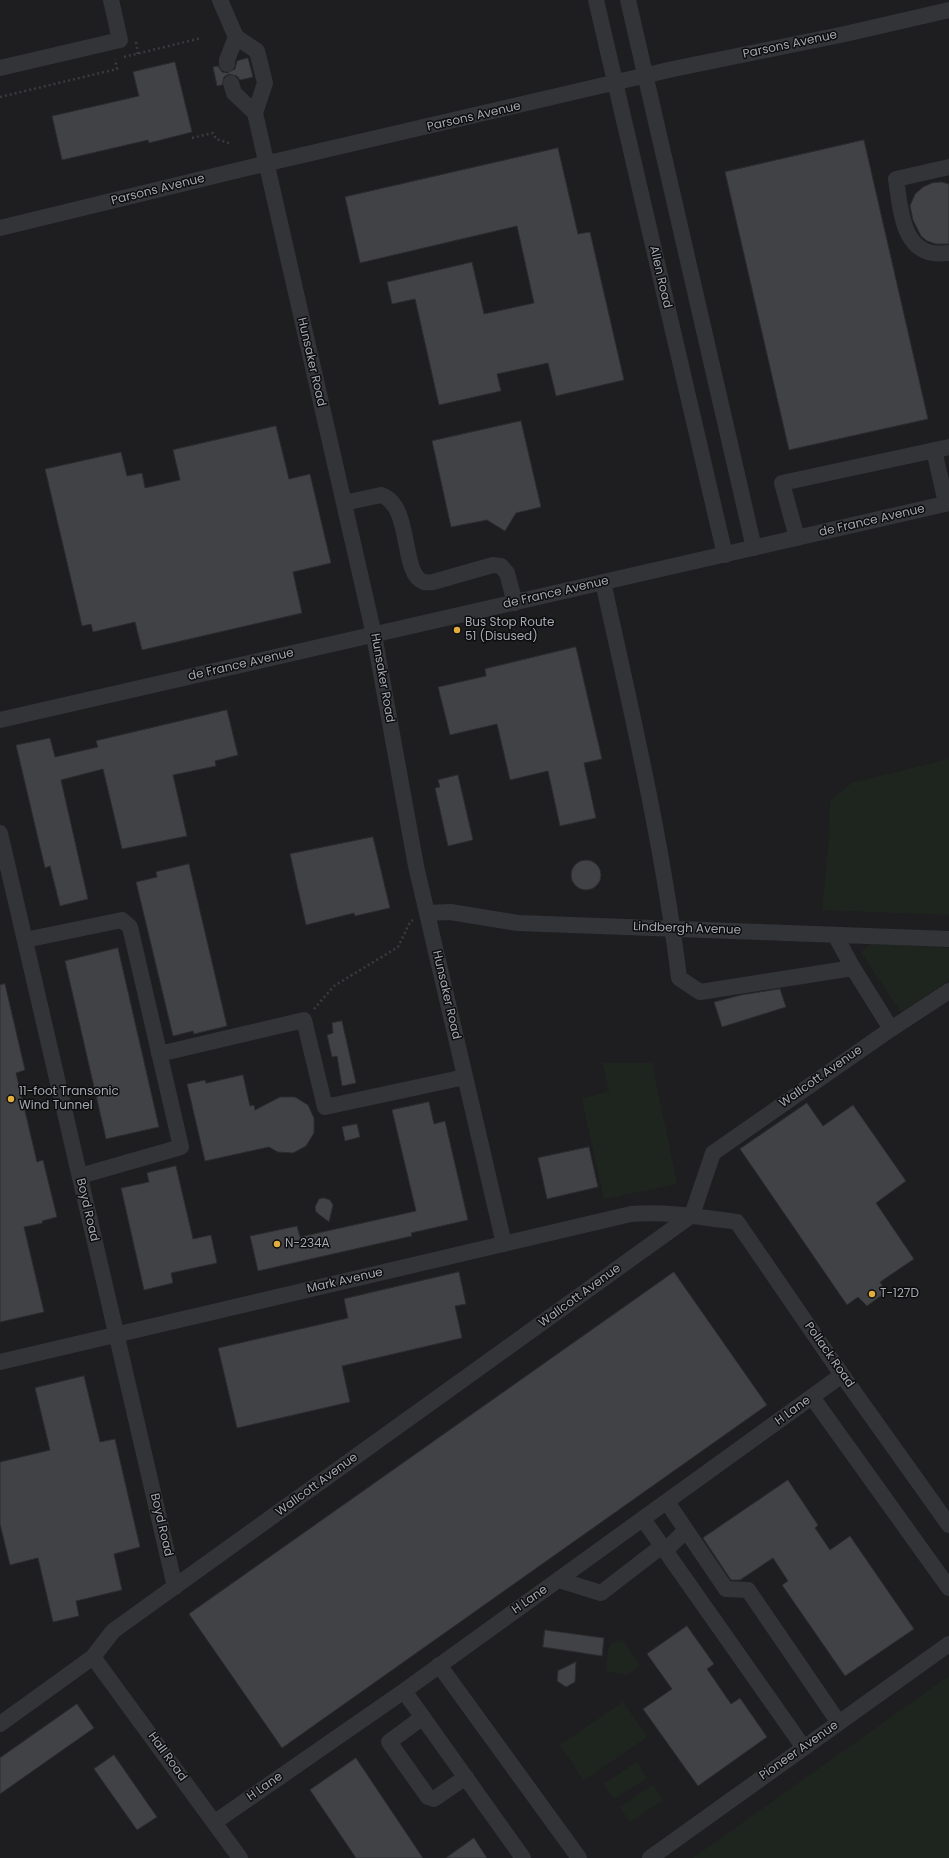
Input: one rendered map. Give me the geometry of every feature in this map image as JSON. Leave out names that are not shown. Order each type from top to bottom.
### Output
[{"type":"street","points":[[0,68],[120,40],[111,0]]},
{"type":"street","points":[[220,0],[236,37],[257,51],[265,83],[255,113],[234,93],[231,83]]},
{"type":"street","name":"Allen Road","points":[[596,0],[724,555]]},
{"type":"street","points":[[628,0],[754,548]]},
{"type":"street","name":"Parsons Avenue","points":[[0,228],[267,164],[645,77],[949,10]]},
{"type":"street","points":[[227,64],[227,60],[236,37]]},
{"type":"street","name":"Hunsaker Road","points":[[255,113],[374,635],[416,866],[504,1244]]},
{"type":"street","points":[[949,167],[896,179],[904,226],[912,240],[922,249],[933,253],[949,253]]},
{"type":"street","points":[[797,538],[782,483],[942,448],[948,503]]},
{"type":"street","points":[[344,503],[381,495],[392,501],[403,527],[412,570],[417,578],[424,582],[433,582],[493,565],[501,566],[507,573],[515,603]]},
{"type":"street","name":"de France Avenue","points":[[0,720],[948,503]]},
{"type":"street","points":[[603,582],[652,808],[673,929],[679,978],[700,992],[853,968]]},
{"type":"street","name":"Boyd Road","points":[[0,832],[175,1587]]},
{"type":"street","name":"Lindbergh Avenue","points":[[427,913],[450,912],[518,923],[949,939]]},
{"type":"street","points":[[25,940],[122,920],[130,927],[181,1147],[80,1176]]},
{"type":"street","points":[[835,935],[890,1029]]},
{"type":"street","name":"Wallcott Avenue","points":[[0,1724],[93,1657],[113,1631],[692,1215],[713,1152],[890,1029],[949,991]]},
{"type":"street","points":[[159,1054],[304,1020],[325,1107],[464,1077]]},
{"type":"street","name":"Mark Avenue","points":[[0,1362],[631,1214],[656,1212],[692,1215]]},
{"type":"street","name":"Pollack Road","points":[[692,1215],[737,1222],[842,1375],[949,1525]]},
{"type":"street","name":"H Lane","points":[[215,1822],[559,1580],[842,1375]]},
{"type":"street","points":[[812,1397],[949,1588]]},
{"type":"street","points":[[667,1502],[726,1588],[748,1590],[839,1723]]},
{"type":"street","points":[[643,1519],[804,1748]]},
{"type":"street","points":[[559,1580],[601,1593],[664,1548],[686,1530]]},
{"type":"street","name":"Pioneer Avenue","points":[[650,1858],[949,1644]]},
{"type":"street","name":"Hall Road","points":[[93,1657],[240,1858]]},
{"type":"street","points":[[439,1665],[579,1858]]},
{"type":"street","points":[[404,1690],[523,1858]]},
{"type":"street","points":[[423,1717],[389,1742],[430,1798],[436,1798],[466,1777]]},
{"type":"path","points":[[0,97],[117,70],[114,59],[202,38]]},
{"type":"path","points":[[192,138],[213,133],[216,139],[229,143]]},
{"type":"path","points":[[304,1020],[334,986],[398,947],[410,922],[427,913]]},
{"type":"shaded area","points":[[0,0],[949,0],[949,1858],[0,1858]]},
{"type":"shaded area","points":[[949,759],[949,915],[822,910],[828,851],[830,801],[852,783]]},
{"type":"shaded area","points":[[871,944],[949,948],[949,981],[901,1012],[861,952]]},
{"type":"shaded area","points":[[603,1063],[652,1063],[677,1184],[604,1199],[582,1099],[609,1091]]},
{"type":"shaded area","points":[[622,1639],[640,1665],[627,1675],[606,1671],[608,1651],[611,1644]]},
{"type":"shaded area","points":[[949,1676],[949,1858],[693,1858]]},
{"type":"shaded area","points":[[623,1702],[647,1737],[584,1780],[560,1745]]},
{"type":"shaded area","points":[[637,1762],[647,1778],[614,1799],[604,1784]]},
{"type":"shaded area","points":[[653,1785],[663,1800],[630,1822],[620,1807]]},
{"type":"building","points":[[248,58],[253,77],[240,80],[237,76],[229,74],[224,77],[222,85],[217,86],[213,67],[218,66],[222,72],[227,73],[235,69],[237,61]]},
{"type":"building","points":[[175,62],[192,132],[149,143],[148,140],[62,160],[52,116],[139,96],[133,72]]},
{"type":"building","points":[[864,140],[928,419],[789,450],[725,172]]},
{"type":"building","points":[[558,148],[578,234],[590,232],[624,380],[556,396],[548,363],[497,374],[501,391],[439,405],[415,299],[392,304],[387,282],[472,262],[484,314],[534,303],[517,226],[360,263],[345,197]]},
{"type":"building","points":[[942,182],[949,184],[949,244],[936,244],[927,241],[921,236],[913,220],[910,206],[915,194],[923,187],[932,183]]},
{"type":"building","points":[[521,421],[541,507],[516,513],[505,531],[487,520],[451,527],[432,441]]},
{"type":"building","points":[[276,426],[289,479],[310,474],[331,563],[293,572],[302,613],[142,650],[135,622],[93,632],[91,624],[82,626],[45,469],[121,452],[127,476],[142,473],[145,488],[180,480],[173,450]]},
{"type":"building","points":[[576,647],[602,759],[584,763],[596,818],[560,826],[548,771],[510,780],[497,724],[450,735],[438,687],[486,676],[485,669]]},
{"type":"building","points":[[227,710],[238,755],[215,761],[216,766],[173,775],[187,836],[122,849],[103,769],[61,780],[88,899],[60,906],[50,866],[45,868],[16,745],[50,738],[55,757],[98,747],[96,741]]},
{"type":"building","points":[[458,775],[473,840],[448,846],[435,788],[440,787],[438,780]]},
{"type":"building","points":[[373,837],[390,908],[355,916],[354,913],[306,925],[290,854]]},
{"type":"building","points":[[586,860],[597,864],[601,875],[597,886],[586,890],[575,886],[571,875],[575,864]]},
{"type":"building","points":[[189,864],[227,1026],[194,1034],[193,1031],[173,1036],[136,882],[157,877],[156,872]]},
{"type":"building","points":[[118,948],[159,1127],[106,1139],[65,961]]},
{"type":"building","points":[[5,984],[25,1070],[16,1073],[37,1162],[43,1160],[57,1217],[42,1221],[43,1223],[24,1227],[44,1312],[0,1322],[0,985]]},
{"type":"building","points":[[780,989],[786,1007],[722,1027],[714,1002],[741,995]]},
{"type":"building","points":[[342,1021],[356,1083],[342,1086],[337,1056],[332,1057],[327,1035],[333,1033],[332,1023]]},
{"type":"building","points":[[243,1075],[250,1106],[254,1105],[255,1110],[280,1097],[295,1097],[308,1105],[314,1118],[314,1133],[306,1146],[293,1153],[278,1152],[269,1147],[205,1161],[187,1084],[205,1080],[206,1083]]},
{"type":"building","points":[[429,1102],[434,1124],[445,1121],[468,1220],[411,1233],[412,1236],[258,1271],[250,1236],[297,1226],[300,1237],[416,1211],[392,1110]]},
{"type":"building","points":[[807,1103],[823,1126],[853,1105],[906,1181],[876,1203],[914,1259],[880,1282],[886,1292],[867,1306],[858,1297],[847,1305],[740,1149]]},
{"type":"building","points":[[357,1124],[360,1137],[345,1141],[342,1127]]},
{"type":"building","points":[[589,1147],[598,1187],[547,1199],[538,1158]]},
{"type":"building","points":[[176,1166],[193,1239],[211,1235],[217,1263],[171,1273],[173,1283],[144,1290],[121,1188],[149,1182],[147,1173]]},
{"type":"building","points":[[324,1198],[330,1200],[333,1205],[329,1222],[316,1212],[315,1207],[319,1199]]},
{"type":"building","points":[[459,1272],[466,1304],[455,1306],[462,1338],[342,1366],[350,1402],[237,1428],[218,1348],[348,1318],[344,1299]]},
{"type":"building","points":[[674,1272],[767,1405],[282,1748],[189,1614]]},
{"type":"building","points":[[84,1376],[100,1442],[115,1439],[140,1547],[114,1554],[122,1590],[76,1601],[79,1616],[53,1622],[38,1558],[10,1565],[0,1524],[0,1462],[50,1450],[35,1388]]},
{"type":"building","points":[[788,1480],[818,1525],[815,1528],[830,1550],[850,1536],[914,1629],[845,1676],[782,1585],[788,1581],[773,1558],[740,1580],[731,1580],[703,1538]]},
{"type":"building","points":[[687,1626],[714,1664],[707,1669],[731,1704],[740,1698],[767,1737],[698,1786],[643,1709],[672,1689],[647,1654]]},
{"type":"building","points":[[545,1630],[604,1638],[602,1656],[543,1647]]},
{"type":"building","points":[[576,1662],[575,1682],[566,1687],[557,1681],[558,1671]]},
{"type":"building","points":[[77,1704],[94,1728],[0,1794],[0,1758]]},
{"type":"building","points":[[114,1755],[157,1817],[137,1830],[94,1769]]},
{"type":"building","points":[[356,1758],[423,1858],[356,1858],[310,1790]]},
{"type":"building","points":[[474,1838],[487,1858],[446,1858]]},
{"type":"place","name":"Bus Stop Route 51 (Disused)","points":[[457,630]]},
{"type":"place","name":"11-foot Transonic Wind Tunnel","points":[[11,1099]]},
{"type":"place","name":"N-234A","points":[[277,1244]]},
{"type":"place","name":"T-127D","points":[[872,1294]]}]
